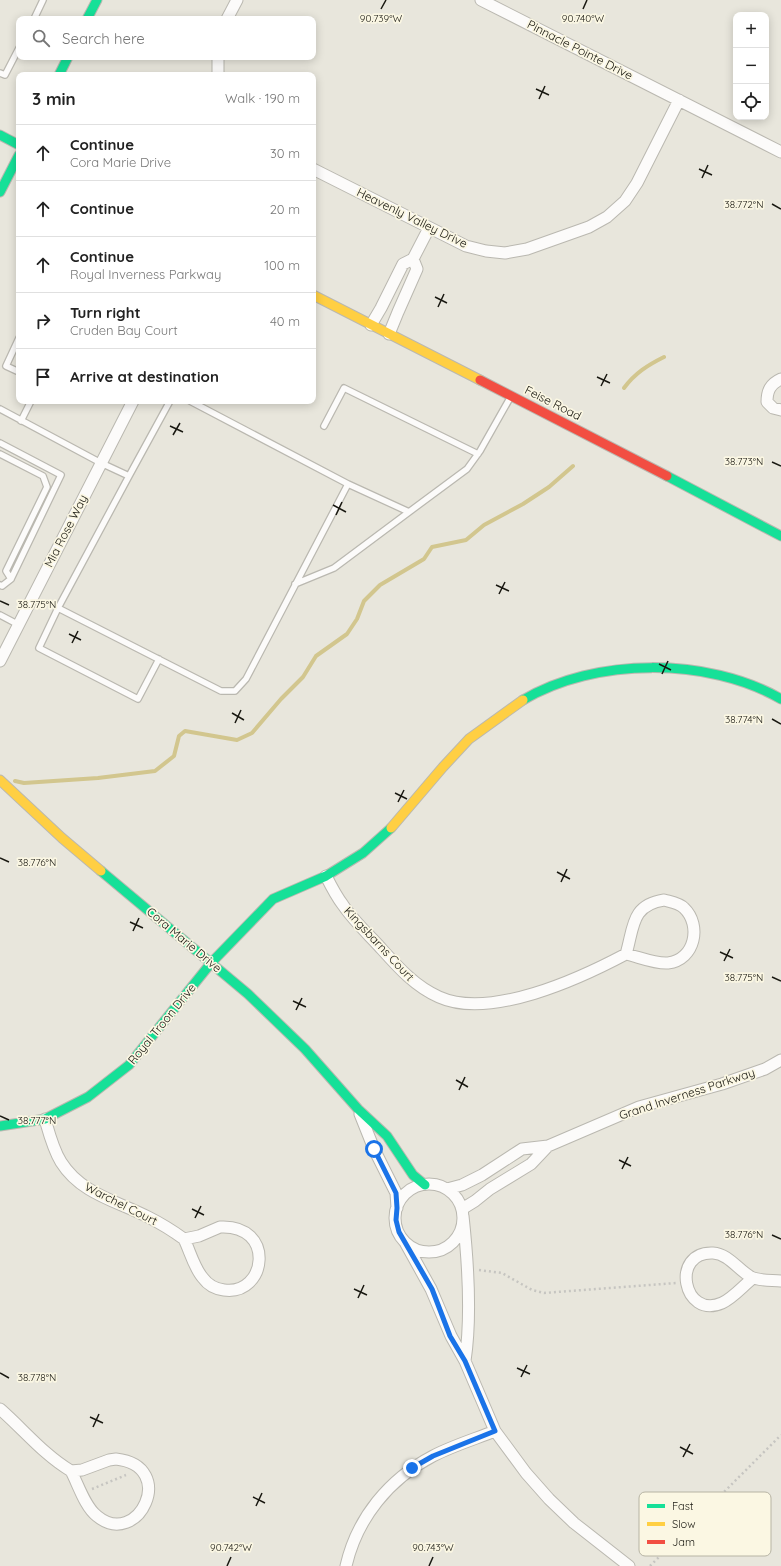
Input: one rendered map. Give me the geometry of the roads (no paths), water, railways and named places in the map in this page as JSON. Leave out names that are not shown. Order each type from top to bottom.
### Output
[{"type":"street","points":[[89,16],[97,0]]},
{"type":"street","points":[[229,16],[237,0]]},
{"type":"street","name":"Pinnacle Pointe Drive","points":[[481,0],[781,152]]},
{"type":"street","points":[[60,72],[66,60]]},
{"type":"street","points":[[218,60],[218,72]]},
{"type":"street","name":"Heavenly Valley Drive","points":[[316,171],[466,246],[486,251],[504,253],[527,249],[589,227],[607,217],[625,202],[637,183],[679,100]]},
{"type":"street","points":[[0,136],[16,144]]},
{"type":"street","points":[[0,192],[16,161]]},
{"type":"street","points":[[371,325],[403,264],[413,259],[429,228]]},
{"type":"street","points":[[390,334],[398,312],[418,269],[413,259]]},
{"type":"street","name":"Feise Road","points":[[316,297],[512,396],[781,536]]},
{"type":"street","points":[[781,379],[769,388],[767,394],[767,402],[773,408],[781,410]]},
{"type":"street","name":"Mia Rose Way","points":[[0,661],[131,404]]},
{"type":"street","name":"Royal Troon Drive","points":[[0,1126],[45,1119],[88,1097],[129,1065],[211,963],[273,899],[326,876],[363,853],[390,830],[418,798],[442,767],[469,739],[524,699],[569,679],[614,670],[664,667],[717,674],[767,691],[781,699]]},
{"type":"street","name":"Cora Marie Drive","points":[[0,780],[62,838],[248,994],[305,1048],[358,1110],[387,1136],[413,1175],[425,1185]]},
{"type":"street","name":"Kingsbarns Court","points":[[326,876],[343,905],[407,977],[423,989],[454,1002],[471,1005],[487,1004],[534,993],[593,972],[626,954]]},
{"type":"street","points":[[664,900],[670,901],[684,908],[690,916],[694,925],[693,940],[686,953],[678,960],[668,963],[659,962],[626,954],[637,914],[644,907],[653,902],[664,900]]},
{"type":"street","name":"Grand Inverness Parkway","points":[[446,1189],[482,1175],[522,1149],[548,1146],[639,1107],[722,1084],[765,1069],[781,1060]]},
{"type":"street","name":"Cora Marie Drive","points":[[358,1110],[374,1149],[396,1193],[397,1208]]},
{"type":"street","name":"Warchel Court","points":[[45,1119],[52,1143],[61,1162],[74,1178],[88,1190],[148,1217],[184,1239]]},
{"type":"street","name":"Grand Inverness Parkway","points":[[463,1213],[490,1188],[531,1164],[548,1146]]},
{"type":"street","points":[[465,1361],[469,1335],[466,1242],[463,1213],[456,1198],[446,1189],[436,1185],[425,1185],[415,1188],[406,1194],[397,1208],[397,1226],[432,1289],[450,1336],[465,1361],[495,1431],[526,1473],[549,1499],[574,1523],[629,1566]]},
{"type":"street","points":[[405,1242],[423,1251],[437,1251],[443,1249],[449,1246],[458,1236],[463,1223],[463,1213]]},
{"type":"street","points":[[231,1227],[242,1230],[250,1236],[257,1245],[260,1255],[259,1266],[255,1276],[243,1286],[229,1291],[210,1285],[202,1278],[184,1239],[200,1236],[220,1228],[231,1227]]},
{"type":"street","points":[[753,1278],[726,1300],[712,1305],[701,1303],[691,1296],[685,1277],[690,1264],[695,1259],[701,1255],[711,1253],[721,1255],[728,1259],[753,1278],[781,1280]]},
{"type":"street","points":[[0,1409],[25,1431],[46,1453],[71,1471],[90,1510],[104,1521],[112,1523],[130,1521],[144,1508],[148,1500],[148,1482],[139,1469],[125,1460],[109,1460],[82,1470],[71,1471]]},
{"type":"street","points":[[346,1566],[362,1524],[372,1506],[393,1483],[412,1468],[433,1456],[495,1431]]},
{"type":"lane","points":[[35,16],[43,0]]},
{"type":"lane","points":[[0,73],[5,76],[16,54]]},
{"type":"lane","points":[[16,344],[6,366],[16,371]]},
{"type":"lane","points":[[324,426],[344,388],[478,454]]},
{"type":"lane","points":[[296,584],[334,568],[467,469],[478,454],[512,396]]},
{"type":"lane","points":[[21,420],[29,404]]},
{"type":"lane","points":[[159,659],[138,699],[39,648],[58,608],[168,404]]},
{"type":"lane","points":[[196,404],[348,484],[409,512]]},
{"type":"lane","points":[[0,410],[129,476]]},
{"type":"lane","points":[[0,443],[61,475],[12,579],[2,586],[0,585]]},
{"type":"lane","points":[[0,454],[43,476],[47,487],[6,571],[12,579]]},
{"type":"lane","points":[[58,608],[221,691],[235,691],[246,679],[348,484]]},
{"type":"lane","points":[[0,615],[19,625]]},
{"type":"waterway","points":[[624,388],[642,370],[664,357]]},
{"type":"waterway","points":[[15,781],[24,783],[98,778],[155,771],[174,756],[179,736],[185,731],[237,740],[252,733],[281,699],[303,677],[316,656],[347,634],[357,619],[364,601],[380,585],[424,559],[432,547],[466,540],[484,525],[523,504],[549,487],[573,466]]}]
